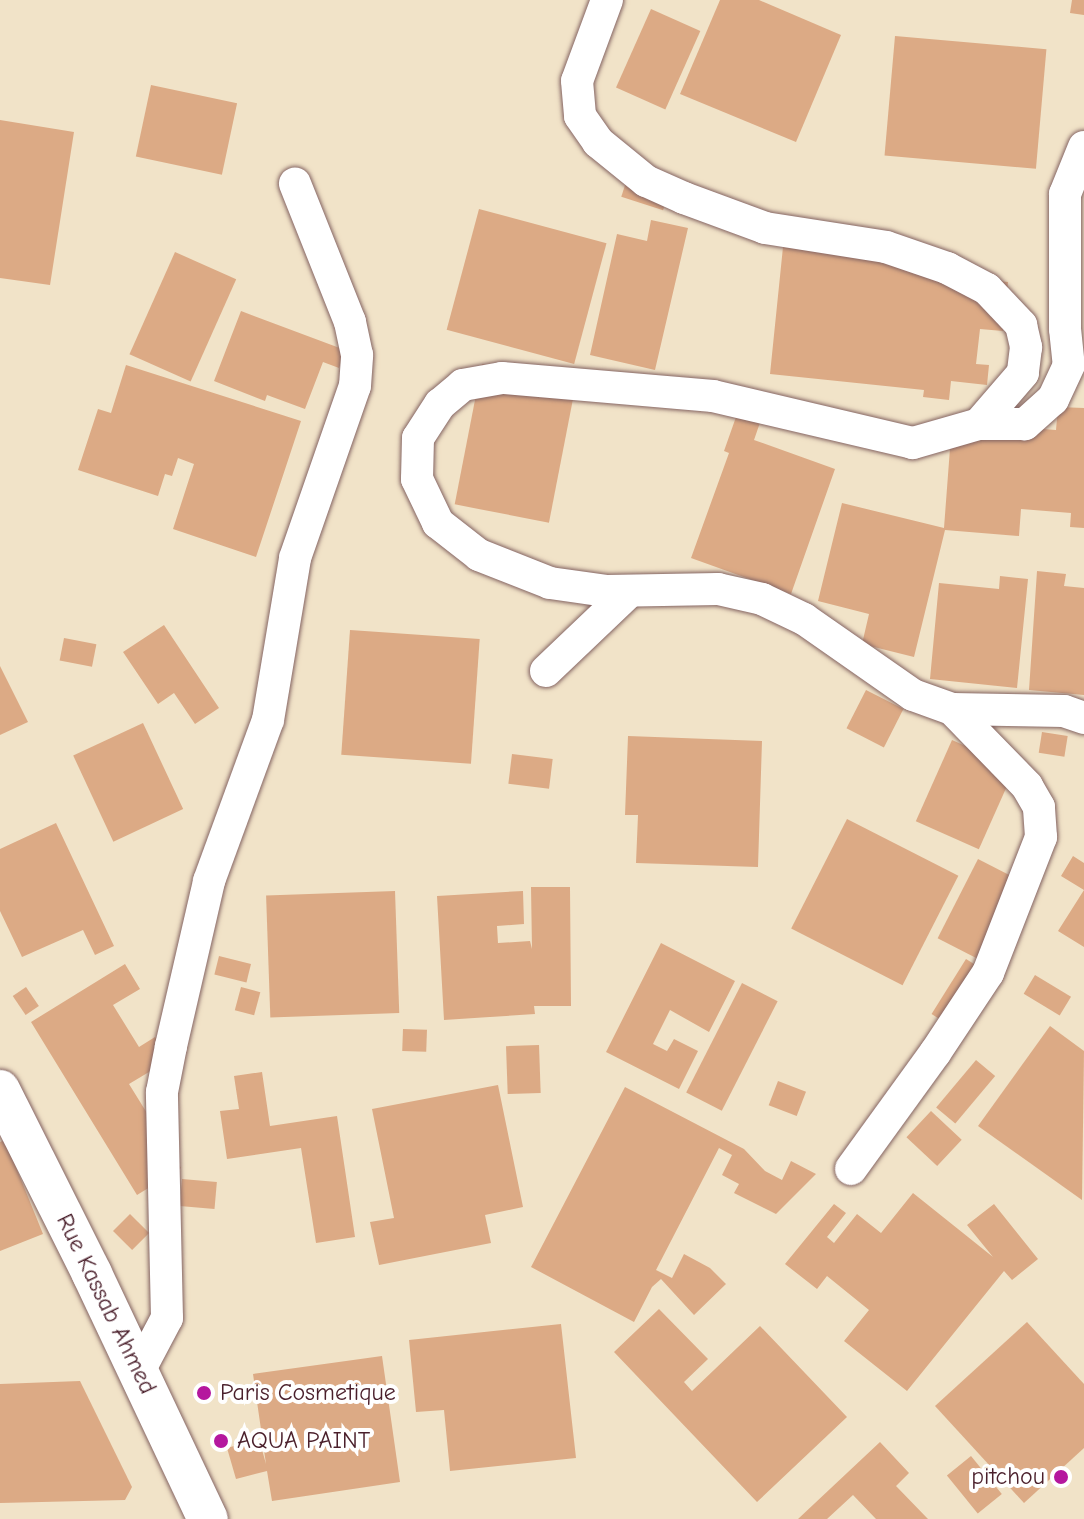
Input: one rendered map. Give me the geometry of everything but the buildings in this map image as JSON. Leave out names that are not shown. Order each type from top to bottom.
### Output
[{"type":"street","points":[[607,0],[577,81],[580,116],[598,142],[646,181],[684,198],[765,228],[886,247],[947,268],[987,289],[1021,325],[1026,347],[1023,373],[979,424]]},
{"type":"street","points":[[1084,147],[1065,194],[1063,250],[1069,365],[1053,399],[1025,424],[979,424],[913,443],[713,396],[502,378],[463,385],[440,404],[418,438],[417,479],[438,523],[479,555],[550,583],[630,591],[718,589],[762,599],[804,619],[913,695],[952,709],[1064,711],[1084,718]]},
{"type":"street","points":[[139,1371],[167,1318],[162,1092],[171,1046],[209,881],[268,720],[295,558],[355,386],[357,355],[350,322],[295,184]]},
{"type":"street","points":[[546,671],[630,591]]},
{"type":"street","points":[[851,1169],[988,973],[1041,837],[1039,807],[1027,786],[952,709]]},
{"type":"street","name":"Rue Kassab Ahmed","points":[[0,1090],[139,1371],[208,1519]]},
{"type":"place","name":"Paris Cosmetique","points":[[204,1393]]},
{"type":"place","name":"AQUA PAINT","points":[[221,1441]]},
{"type":"place","name":"pitchou","points":[[1061,1477]]}]
